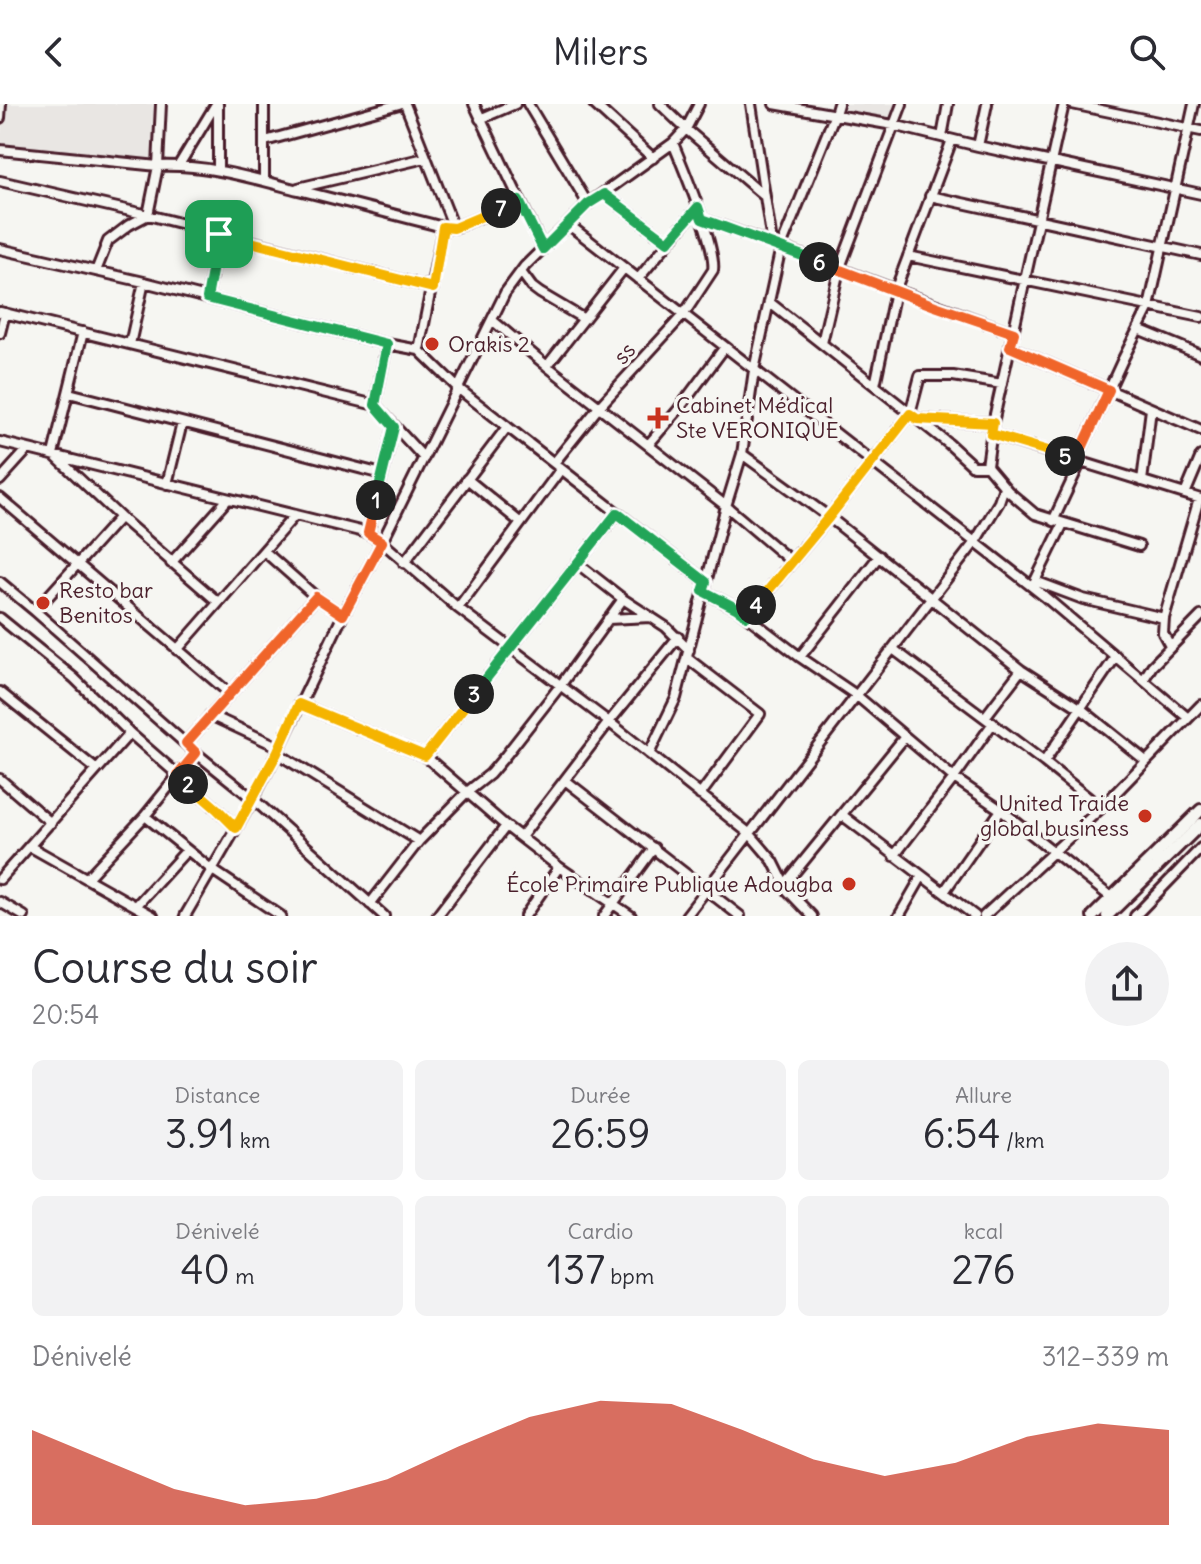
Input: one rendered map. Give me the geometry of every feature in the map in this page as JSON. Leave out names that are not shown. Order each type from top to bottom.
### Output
[{"type":"main road","points":[[1093,916],[1201,810]]},
{"type":"main road","points":[[1107,916],[1201,824]]},
{"type":"street","points":[[0,118],[1,104]]},
{"type":"street","points":[[96,271],[108,241],[148,215],[158,166],[161,104]]},
{"type":"street","points":[[179,165],[217,104]]},
{"type":"street","points":[[217,104],[218,170]]},
{"type":"street","points":[[264,104],[264,180]]},
{"type":"street","points":[[265,141],[402,104],[454,228]]},
{"type":"street","points":[[474,104],[543,249]]},
{"type":"street","points":[[480,119],[515,104]]},
{"type":"street","points":[[528,104],[588,204]]},
{"type":"street","points":[[594,104],[653,158]]},
{"type":"street","points":[[660,104],[764,195]]},
{"type":"street","points":[[185,916],[253,799],[505,293],[521,272],[588,204],[673,143],[686,129],[699,104]]},
{"type":"street","points":[[751,104],[764,195],[776,245]]},
{"type":"street","points":[[774,104],[893,125],[1201,194]]},
{"type":"street","points":[[649,754],[672,707],[742,454],[776,245],[838,104]]},
{"type":"street","points":[[822,343],[839,270],[902,104]]},
{"type":"street","points":[[942,137],[948,104]]},
{"type":"street","points":[[978,146],[987,104]]},
{"type":"street","points":[[1064,104],[993,423],[987,466],[1004,487],[1031,511],[1053,521],[1139,546]]},
{"type":"street","points":[[1072,104],[1201,131]]},
{"type":"street","points":[[1053,521],[1109,390],[1149,307],[1194,104]]},
{"type":"street","points":[[875,385],[895,291],[952,140]]},
{"type":"street","points":[[673,143],[702,219],[1014,333]]},
{"type":"street","points":[[0,150],[218,170],[443,227],[454,228],[519,201]]},
{"type":"street","points":[[293,189],[425,158]]},
{"type":"street","points":[[0,181],[148,215],[433,288]]},
{"type":"street","points":[[604,194],[668,242]]},
{"type":"street","points":[[930,196],[1201,255]]},
{"type":"street","points":[[638,279],[698,207]]},
{"type":"street","name":"ss","points":[[458,608],[521,523],[599,407],[684,314],[713,270],[714,262],[702,219]]},
{"type":"street","points":[[568,224],[975,542],[1034,584],[1188,718]]},
{"type":"street","points":[[419,350],[443,227]]},
{"type":"street","points":[[207,298],[219,234]]},
{"type":"street","points":[[0,249],[419,350],[459,389],[705,586],[856,695],[954,778],[1001,810],[1112,898]]},
{"type":"street","points":[[908,256],[1201,317]]},
{"type":"street","points":[[547,366],[624,268]]},
{"type":"street","points":[[521,272],[540,293],[584,319]]},
{"type":"street","points":[[130,344],[144,282]]},
{"type":"street","points":[[769,302],[973,466],[987,466]]},
{"type":"street","points":[[0,333],[2,312],[375,405],[424,458]]},
{"type":"street","points":[[492,320],[792,562]]},
{"type":"street","points":[[1138,329],[1201,355]]},
{"type":"street","points":[[53,454],[83,332]]},
{"type":"street","points":[[375,405],[387,344]]},
{"type":"street","points":[[648,445],[725,347]]},
{"type":"street","points":[[1010,347],[1201,430]]},
{"type":"street","points":[[747,616],[913,416],[921,376],[953,376],[1002,384]]},
{"type":"street","points":[[69,393],[382,474]]},
{"type":"street","points":[[1142,481],[1151,409]]},
{"type":"street","points":[[913,416],[993,423]]},
{"type":"street","points":[[167,484],[182,423]]},
{"type":"street","points":[[368,533],[394,427]]},
{"type":"street","points":[[404,563],[507,427]]},
{"type":"street","points":[[991,434],[1200,499],[1164,618],[1163,633],[1170,646]]},
{"type":"street","points":[[0,442],[368,533],[510,649],[609,722],[750,834],[773,861],[795,899],[812,916]]},
{"type":"street","points":[[0,480],[28,449]]},
{"type":"street","points":[[53,454],[218,602]]},
{"type":"street","points":[[742,454],[829,517],[1021,670],[1080,708],[1146,761]]},
{"type":"street","points":[[1185,494],[1201,456]]},
{"type":"street","points":[[467,479],[521,523]]},
{"type":"street","points":[[686,916],[975,542],[999,502],[1004,487]]},
{"type":"street","points":[[0,498],[229,693]]},
{"type":"street","points":[[171,563],[228,499]]},
{"type":"street","points":[[425,756],[617,513]]},
{"type":"street","points":[[177,650],[295,515]]},
{"type":"street","points":[[35,611],[120,517]]},
{"type":"street","points":[[1034,584],[1063,524]]},
{"type":"street","points":[[264,551],[316,597],[343,615]]},
{"type":"street","points":[[800,657],[879,556]]},
{"type":"street","points":[[577,563],[678,637],[688,654],[760,714],[700,795]]},
{"type":"street","points":[[0,582],[384,916]]},
{"type":"street","points":[[1034,584],[1164,618]]},
{"type":"street","points":[[186,743],[316,597]]},
{"type":"street","points":[[370,904],[419,841],[498,765],[623,599]]},
{"type":"street","points":[[1144,679],[1170,646],[1201,616]]},
{"type":"street","points":[[608,619],[652,617]]},
{"type":"street","points":[[0,618],[74,678],[236,828]]},
{"type":"street","points":[[521,837],[678,637]]},
{"type":"street","points":[[893,649],[1101,808]]},
{"type":"street","points":[[1044,762],[1116,656]]},
{"type":"street","points":[[1133,669],[1152,666]]},
{"type":"street","points":[[894,856],[954,778],[1021,670]]},
{"type":"street","points":[[1,695],[97,770]]},
{"type":"street","points":[[299,704],[425,756],[506,826],[631,916]]},
{"type":"street","points":[[984,916],[1101,808],[1201,705]]},
{"type":"street","points":[[210,715],[278,750],[419,841]]},
{"type":"street","points":[[0,879],[131,734]]},
{"type":"street","points":[[785,884],[904,738]]},
{"type":"street","points":[[88,877],[145,816],[196,753]]},
{"type":"street","points":[[0,779],[51,823]]},
{"type":"street","points":[[565,780],[740,916]]},
{"type":"street","points":[[944,892],[1001,810]]},
{"type":"street","points":[[842,815],[975,916]]},
{"type":"street","points":[[145,816],[211,869],[281,916]]},
{"type":"street","points":[[437,916],[506,826]]},
{"type":"street","points":[[29,846],[153,916]]},
{"type":"street","points":[[604,916],[654,848]]},
{"type":"street","points":[[1135,916],[1201,848]]},
{"type":"street","points":[[136,906],[187,850]]},
{"type":"street","points":[[525,916],[559,867]]},
{"type":"street","points":[[899,916],[922,876]]},
{"type":"street","points":[[0,902],[24,916]]},
{"type":"shaded area","points":[[4,104],[153,104],[152,164],[0,145]]},
{"type":"shaded area","points":[[844,104],[900,104],[892,122],[842,112]]},
{"type":"place","name":"Orakis 2","points":[[432,344]]},
{"type":"place","name":"Cabinet Médical Ste VERONIQUE","points":[[658,418]]},
{"type":"place","name":"Resto bar Benitos","points":[[43,603]]},
{"type":"place","name":"United Traide global business","points":[[1145,816]]},
{"type":"place","name":"École Primaire Publique Adougba","points":[[849,884]]},
{"type":"route","points":[[604,194],[668,242],[698,207],[702,219],[1014,333],[1010,347],[1109,390],[1077,459],[991,434],[993,423],[917,419],[910,414],[747,616],[703,591],[706,582],[617,513],[425,756],[299,704],[277,753],[236,828],[178,775],[196,753],[186,743],[316,597],[343,615],[382,542],[368,533],[394,427],[375,405],[387,344],[207,298],[219,234],[433,288],[443,227],[454,228],[519,201],[543,249],[588,204],[604,194]]}]
